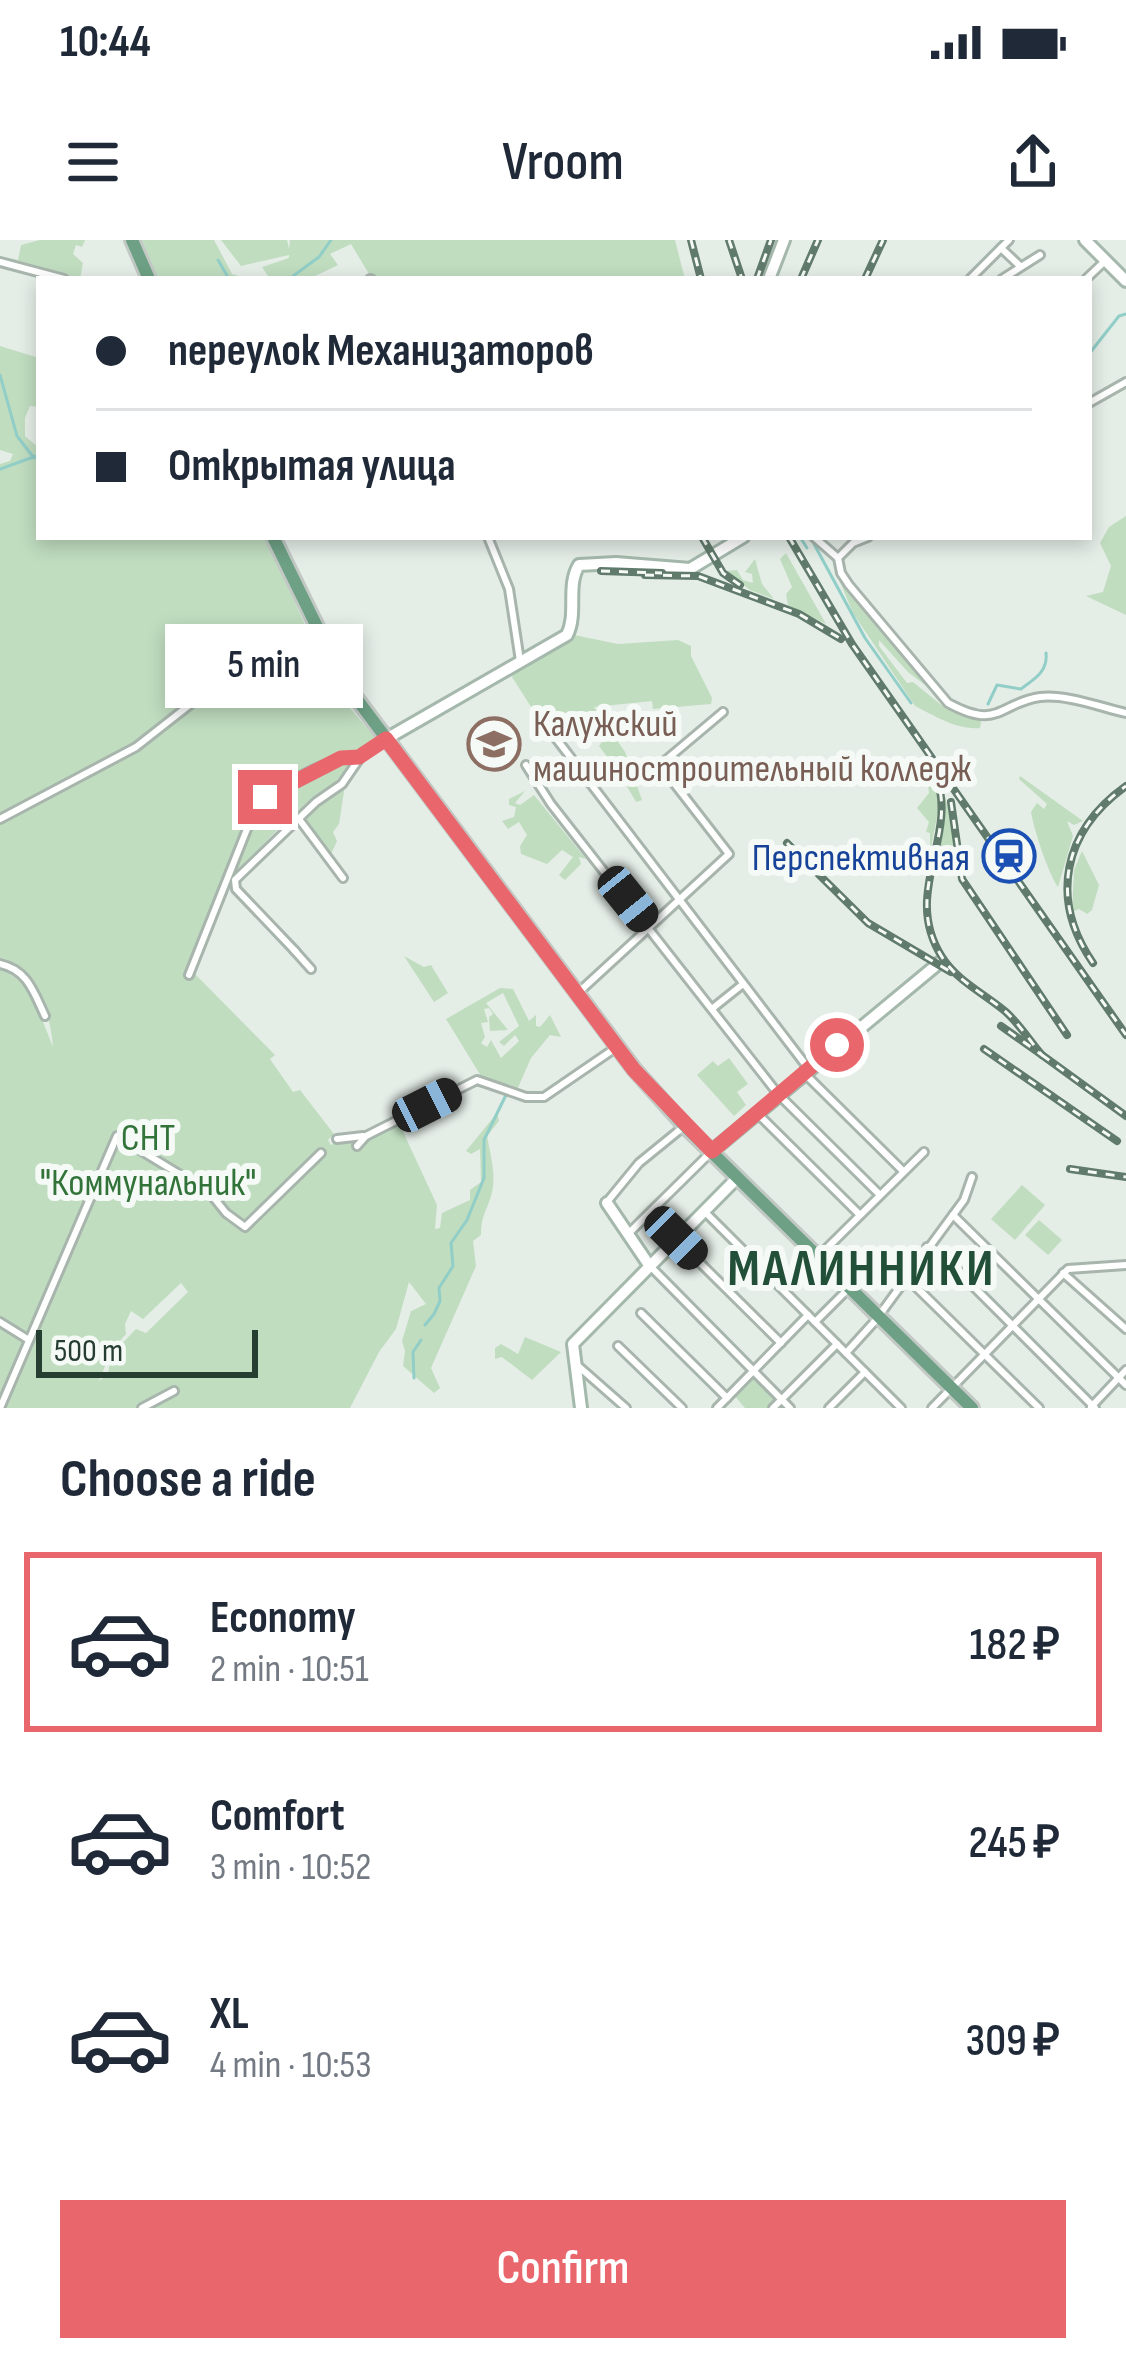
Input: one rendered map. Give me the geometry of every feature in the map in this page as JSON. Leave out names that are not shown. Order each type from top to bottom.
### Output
[{"type":"main road","points":[[132,240],[148,276]]},
{"type":"main road","points":[[273,540],[344,682],[617,1046],[685,1125],[972,1408]]},
{"type":"street","points":[[770,276],[784,240]]},
{"type":"street","points":[[976,276],[1010,240]]},
{"type":"street","points":[[1085,240],[1126,281]]},
{"type":"street","points":[[1001,248],[1021,266]]},
{"type":"street","points":[[1006,276],[1040,255]]},
{"type":"street","points":[[1089,276],[1106,261]]},
{"type":"street","points":[[0,262],[53,276]]},
{"type":"street","points":[[1092,401],[1126,382]]},
{"type":"street","points":[[489,540],[509,589],[520,661]]},
{"type":"street","points":[[311,969],[234,885],[341,784],[359,757],[570,631],[572,581],[579,566],[616,563],[690,569],[738,540]]},
{"type":"street","points":[[817,540],[838,558],[849,584],[948,703],[961,710],[997,715],[1046,697],[1126,712]]},
{"type":"street","points":[[838,558],[860,540]]},
{"type":"street","points":[[0,819],[136,747],[230,674],[317,628]]},
{"type":"street","points":[[577,993],[729,854],[660,765],[723,712]]},
{"type":"street","points":[[555,737],[805,1070],[903,1171]]},
{"type":"street","points":[[189,975],[255,809],[265,797],[324,766],[346,756],[359,757]]},
{"type":"street","points":[[526,765],[550,804],[778,1094],[880,1195]]},
{"type":"street","points":[[299,819],[343,878]]},
{"type":"street","points":[[627,1235],[755,1112],[939,963]]},
{"type":"street","points":[[0,964],[27,978],[45,1016]]},
{"type":"street","points":[[712,1008],[743,984]]},
{"type":"street","points":[[357,1146],[366,1136],[477,1079],[526,1097],[544,1097],[617,1046]]},
{"type":"street","points":[[755,1112],[860,1215]]},
{"type":"street","points":[[685,1125],[639,1162],[607,1203],[649,1265],[790,1408]]},
{"type":"street","points":[[0,1408],[117,1136],[210,1192],[244,1228],[322,1153]]},
{"type":"street","points":[[337,1139],[366,1136]]},
{"type":"street","points":[[819,1256],[924,1152]]},
{"type":"street","points":[[581,1408],[572,1348],[738,1177]]},
{"type":"street","points":[[846,1353],[953,1215],[972,1177]]},
{"type":"street","points":[[704,1211],[901,1408]]},
{"type":"street","points":[[953,1215],[1126,1384]]},
{"type":"street","points":[[676,1238],[781,1342]]},
{"type":"street","points":[[927,1247],[952,1265],[1092,1407],[1126,1370]]},
{"type":"street","points":[[932,1408],[1063,1273],[1072,1267],[1126,1265]]},
{"type":"street","points":[[1063,1273],[1126,1329]]},
{"type":"street","points":[[905,1276],[1039,1408]]},
{"type":"street","points":[[717,1408],[781,1342],[850,1287]]},
{"type":"street","points":[[641,1313],[728,1398]]},
{"type":"street","points":[[0,1322],[29,1340]]},
{"type":"street","points":[[773,1408],[837,1344]]},
{"type":"street","points":[[618,1346],[682,1408]]},
{"type":"street","points":[[577,1365],[626,1408]]},
{"type":"street","points":[[829,1408],[865,1372]]},
{"type":"street","points":[[142,1408],[174,1391]]},
{"type":"street","points":[[837,1400],[845,1408]]},
{"type":"green space","points":[[85,240],[73,254],[83,263],[81,276],[0,260],[0,256],[18,260],[21,245]]},
{"type":"green space","points":[[142,240],[214,240],[232,274],[239,276],[157,276]]},
{"type":"green space","points":[[221,240],[287,240],[289,249],[290,240],[675,240],[684,276],[370,276],[351,244],[330,254],[338,265],[315,276],[268,276],[262,267],[289,255],[241,266]]},
{"type":"green space","name":"СНТ \"Коммунальник\"","points":[[0,346],[36,357],[36,407],[30,406],[25,418],[25,436],[36,445],[36,540],[267,540],[333,688],[375,737],[335,782],[288,819],[229,879],[191,970],[275,1055],[270,1059],[293,1092],[300,1090],[334,1134],[328,1140],[331,1145],[342,1139],[354,1144],[399,1123],[437,1205],[435,1229],[440,1228],[442,1213],[470,1200],[470,1190],[481,1182],[480,1149],[471,1154],[466,1151],[497,1113],[499,1121],[487,1136],[493,1187],[481,1235],[473,1241],[476,1266],[431,1368],[440,1388],[434,1393],[403,1366],[402,1341],[411,1311],[426,1304],[409,1282],[396,1329],[350,1408],[0,1408],[0,967],[30,989],[53,1047],[39,996],[23,976],[0,962],[0,464],[10,461],[13,454],[0,450]],"holes":[[[181,1283],[188,1292],[146,1333],[136,1329],[111,1355],[108,1374],[99,1381],[111,1351],[126,1334],[131,1311],[143,1319]]]},
{"type":"green space","points":[[1126,516],[1126,615],[1086,596],[1103,592],[1111,566],[1100,543],[1109,527]]},
{"type":"green space","points":[[786,553],[826,624],[788,605],[786,594],[792,587],[780,559]]},
{"type":"green space","points":[[755,559],[762,584],[774,599],[750,590],[726,571],[737,570],[743,580],[753,583],[752,574],[745,572]]},
{"type":"green space","points":[[838,577],[934,692],[879,640],[907,683],[913,682],[945,708],[982,717],[980,728],[955,725],[915,706],[853,613]]},
{"type":"green space","points":[[574,635],[618,644],[678,640],[691,646],[711,704],[653,709],[652,701],[594,707],[625,752],[642,800],[636,802],[621,776],[628,769],[620,758],[611,762],[599,746],[604,739],[589,720],[582,719],[551,738],[512,677],[515,668]]},
{"type":"green space","points":[[1020,776],[1083,821],[1074,825],[1067,821],[1073,836],[1058,887],[1031,812],[1037,803],[1044,809],[1047,804]]},
{"type":"green space","points":[[935,781],[940,801],[930,853],[929,822],[917,808],[929,793],[928,784]]},
{"type":"green space","points":[[345,785],[339,824],[333,832],[337,841],[331,854],[305,818]]},
{"type":"green space","points":[[525,791],[515,803],[520,805],[534,795],[586,859],[579,857],[581,864],[565,880],[559,875],[573,857],[562,850],[547,864],[521,854],[527,835],[519,822],[508,829],[502,821],[514,817],[516,807],[509,805],[509,799]]},
{"type":"green space","points":[[945,797],[953,826],[954,860],[934,860],[945,820]]},
{"type":"green space","points":[[1082,851],[1099,885],[1087,914],[1079,909],[1072,912],[1074,870]]},
{"type":"green space","points":[[404,956],[424,967],[431,965],[448,993],[434,1002]]},
{"type":"green space","points":[[500,988],[513,989],[529,1021],[536,1015],[540,1027],[550,1015],[561,1037],[550,1035],[531,1058],[517,1090],[481,1076],[446,1019]],"holes":[[[503,993],[519,1026],[499,1042],[504,1046],[515,1035],[519,1041],[501,1058],[491,1040],[487,1047],[481,1043],[485,1037],[481,1023],[488,1022],[484,1009],[493,1014],[490,1031],[508,1030],[486,1003]]]},
{"type":"green space","points":[[729,1058],[748,1084],[737,1092],[746,1105],[734,1116],[697,1075],[713,1061],[718,1066]]},
{"type":"green space","points":[[1022,1185],[1045,1205],[1015,1240],[991,1219]]},
{"type":"green space","points":[[1039,1220],[1062,1240],[1048,1255],[1025,1235]]},
{"type":"green space","points":[[525,1337],[561,1352],[532,1380],[502,1357],[495,1359],[495,1348],[501,1344],[518,1354]]},
{"type":"green space","points":[[752,1376],[776,1398],[769,1408],[745,1408],[734,1395]]},
{"type":"waterway","points":[[293,276],[319,257],[331,240]]},
{"type":"waterway","points":[[218,260],[227,276]]},
{"type":"waterway","points":[[1092,350],[1119,316],[1126,314]]},
{"type":"waterway","points":[[0,375],[17,436],[34,458]]},
{"type":"waterway","points":[[0,469],[36,456]]},
{"type":"waterway","points":[[802,540],[807,548]]},
{"type":"waterway","points":[[814,544],[865,638],[911,703]]},
{"type":"waterway","points":[[988,704],[997,685],[1021,689],[1035,678],[1045,665],[1046,653]]},
{"type":"waterway","points":[[425,1325],[453,1266],[451,1243],[467,1220],[484,1178],[484,1140],[506,1095]]},
{"type":"waterway","points":[[414,1378],[413,1352],[421,1340]]},
{"type":"railway","points":[[691,240],[700,276]]},
{"type":"railway","points":[[729,240],[741,276]]},
{"type":"railway","points":[[758,276],[771,240]]},
{"type":"railway","points":[[802,276],[818,240]]},
{"type":"railway","points":[[866,276],[883,240]]},
{"type":"railway","points":[[704,540],[723,573],[740,585]]},
{"type":"railway","points":[[791,540],[852,644],[1126,1035]]},
{"type":"railway","points":[[601,571],[662,573]]},
{"type":"railway","points":[[645,575],[698,576],[799,614],[841,639]]},
{"type":"railway","points":[[936,775],[941,821],[928,887],[931,933],[948,966],[1006,1012],[1042,1055],[1001,1026]]},
{"type":"railway","points":[[1093,963],[1071,915],[1069,867],[1088,824],[1126,786]]},
{"type":"railway","points":[[951,802],[962,879],[1067,1035]]},
{"type":"railway","points":[[787,843],[868,923],[951,972]]},
{"type":"railway","points":[[984,1049],[1117,1141]]},
{"type":"railway","points":[[1042,1055],[1126,1116]]},
{"type":"railway","points":[[1070,1169],[1126,1177]]},
{"type":"place","name":"Калужский машиностроительный колледж","points":[[494,744]]},
{"type":"place","name":"Перспективная","points":[[1009,856]]},
{"type":"district","name":"МАЛИННИКИ","points":[[862,1267]]},
{"type":"route","points":[[265,797],[341,758],[359,757],[386,739],[634,1070],[712,1151],[837,1045]]}]
